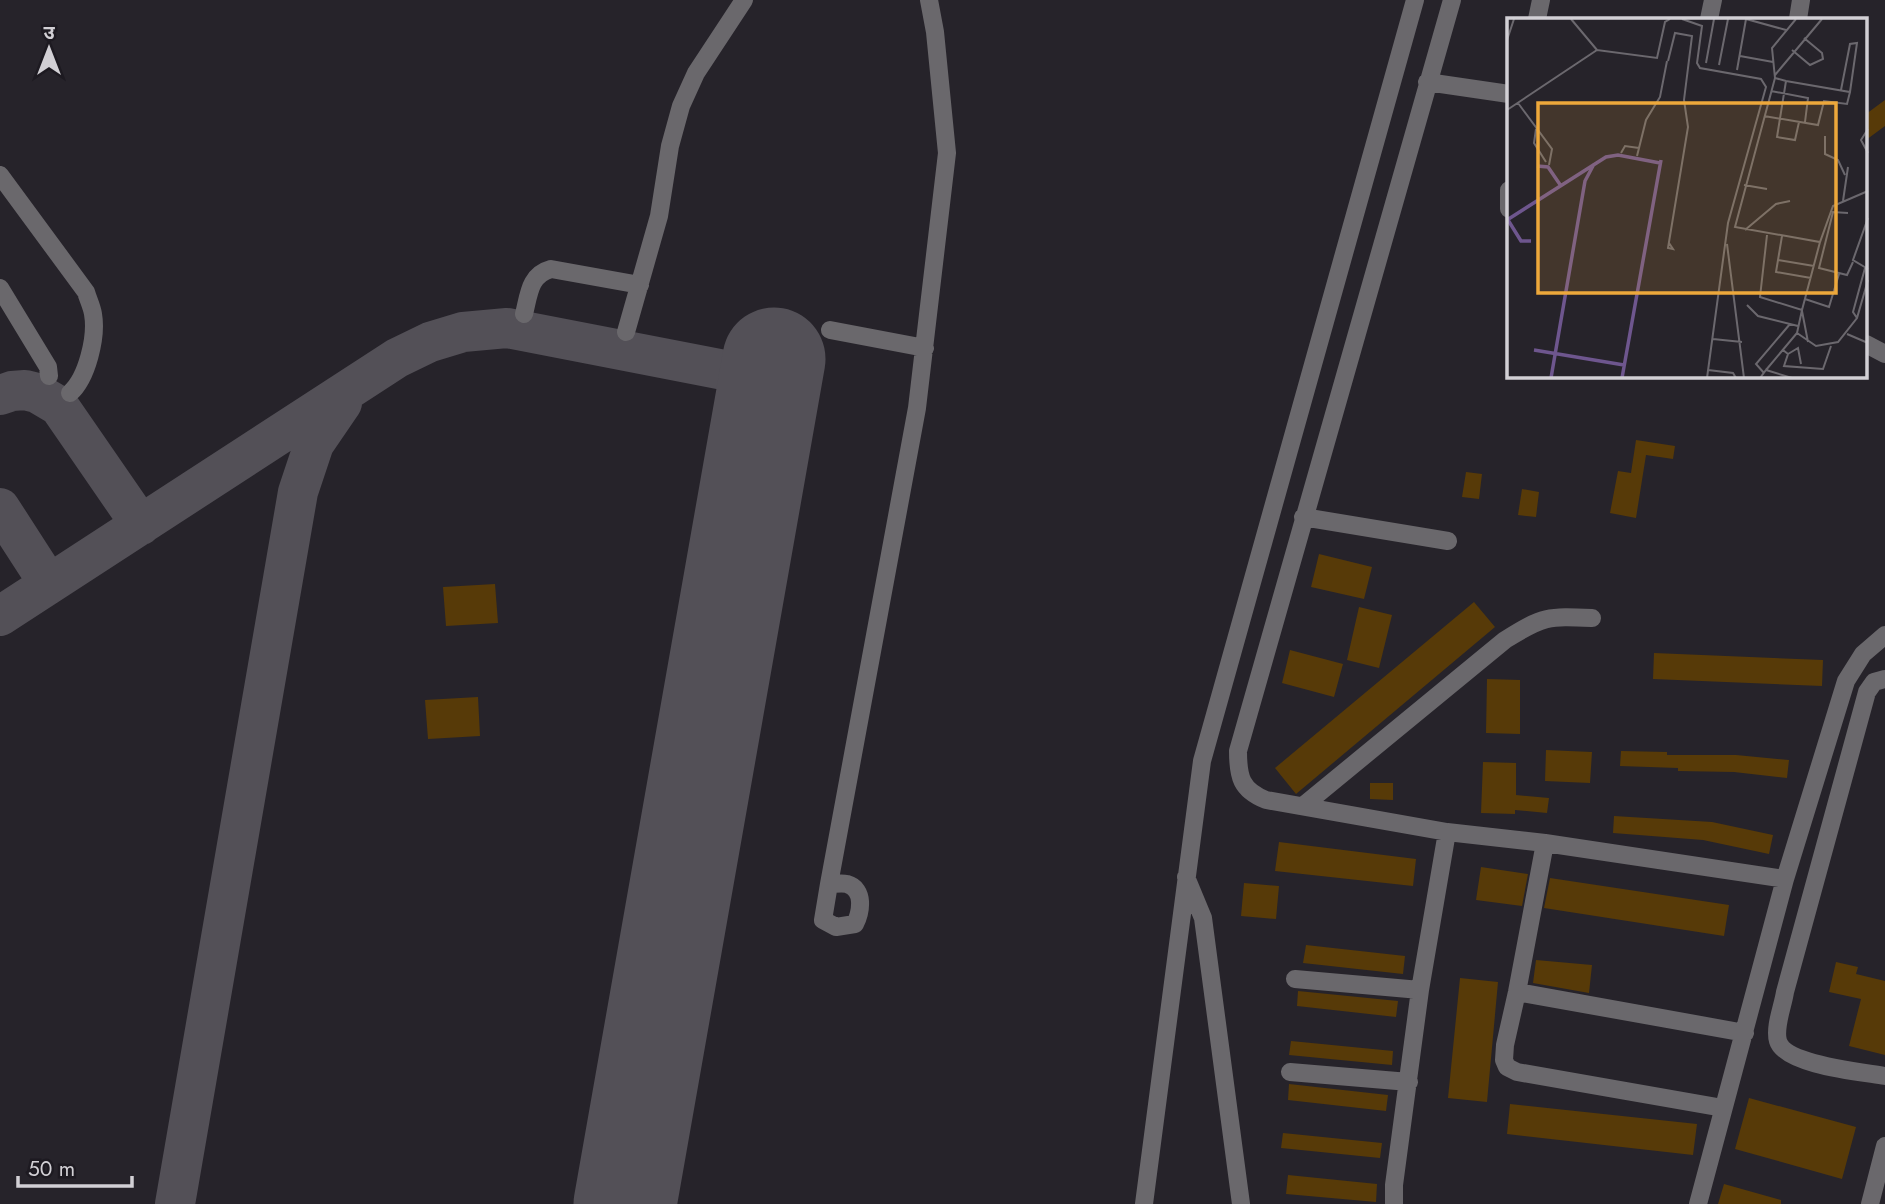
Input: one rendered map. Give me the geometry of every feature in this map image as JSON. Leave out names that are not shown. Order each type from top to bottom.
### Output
[{"type":"street","points":[[626,332],[659,216],[670,146],[681,106],[696,74],[744,0]]},
{"type":"street","points":[[829,884],[917,408],[925,348],[947,153],[935,32],[929,0]]},
{"type":"street","points":[[1144,1204],[1202,761],[1415,0]]},
{"type":"street","points":[[1452,0],[1238,751],[1243,784],[1251,794],[1266,800],[1447,832],[1545,843],[1785,878]]},
{"type":"street","points":[[1537,18],[1541,0]]},
{"type":"street","points":[[1709,18],[1713,0]]},
{"type":"street","points":[[1798,18],[1801,0]]},
{"type":"street","points":[[1427,82],[1507,94]]},
{"type":"street","points":[[0,175],[86,292],[94,315],[85,373],[78,386],[70,393]]},
{"type":"street","points":[[524,314],[532,284],[540,272],[551,269],[640,285]]},
{"type":"street","points":[[0,288],[48,367],[49,376]]},
{"type":"street","points":[[831,330],[925,348]]},
{"type":"street","points":[[1868,345],[1885,354]]},
{"type":"street","points":[[1303,517],[1448,541]]},
{"type":"street","points":[[1303,806],[1431,699],[1505,640],[1534,621],[1549,617],[1592,618]]},
{"type":"street","points":[[1698,1204],[1785,878],[1846,681],[1863,654],[1885,635]]},
{"type":"street","points":[[1885,679],[1874,682],[1867,691],[1777,1029],[1778,1041],[1786,1053],[1799,1059],[1885,1076]]},
{"type":"street","points":[[1394,1204],[1394,1185],[1420,990],[1447,832]]},
{"type":"street","points":[[1545,843],[1505,1045],[1504,1060],[1507,1067],[1517,1072],[1723,1108]]},
{"type":"street","points":[[1186,877],[1203,918],[1241,1204]]},
{"type":"street","points":[[1295,979],[1420,990]]},
{"type":"street","points":[[1517,992],[1745,1033]]},
{"type":"street","points":[[1290,1072],[1409,1082]]},
{"type":"street","points":[[1870,1204],[1885,1146]]},
{"type":"building","points":[[1885,100],[1885,126],[1868,139],[1868,113]]},
{"type":"building","points":[[1636,440],[1675,446],[1673,459],[1646,455],[1636,518],[1610,513],[1618,471],[1631,473]]},
{"type":"building","points":[[1466,472],[1482,474],[1479,499],[1462,497]]},
{"type":"building","points":[[1522,489],[1539,492],[1536,517],[1518,515]]},
{"type":"building","points":[[1319,554],[1372,567],[1364,599],[1311,587]]},
{"type":"building","points":[[495,584],[498,623],[446,626],[443,587]]},
{"type":"building","points":[[1474,602],[1495,627],[1296,794],[1275,768]]},
{"type":"building","points":[[1359,607],[1392,615],[1379,668],[1347,660]]},
{"type":"building","points":[[1290,650],[1343,664],[1334,697],[1282,683]]},
{"type":"building","points":[[1654,653],[1823,660],[1822,686],[1653,679]]},
{"type":"building","points":[[1487,679],[1520,680],[1520,734],[1486,733]]},
{"type":"building","points":[[478,697],[480,736],[428,739],[425,700]]},
{"type":"building","points":[[1546,750],[1592,752],[1590,783],[1545,781]]},
{"type":"building","points":[[1621,751],[1667,752],[1667,755],[1736,755],[1789,760],[1787,778],[1734,772],[1620,766]]},
{"type":"building","points":[[1483,762],[1516,763],[1516,795],[1549,798],[1547,813],[1515,810],[1515,814],[1481,813]]},
{"type":"building","points":[[1370,783],[1393,783],[1393,800],[1370,799]]},
{"type":"building","points":[[1614,816],[1712,822],[1773,835],[1769,854],[1703,840],[1613,833]]},
{"type":"building","points":[[1279,842],[1416,859],[1413,886],[1275,871]]},
{"type":"building","points":[[1481,867],[1528,874],[1522,906],[1476,900]]},
{"type":"building","points":[[1550,878],[1729,905],[1724,936],[1544,908]]},
{"type":"building","points":[[1244,883],[1279,886],[1276,919],[1241,916]]},
{"type":"building","points":[[1306,945],[1405,956],[1403,974],[1303,963]]},
{"type":"building","points":[[1536,960],[1592,965],[1589,993],[1533,983]]},
{"type":"building","points":[[1836,962],[1858,967],[1856,974],[1885,981],[1885,1055],[1849,1046],[1861,999],[1829,992]]},
{"type":"building","points":[[1460,978],[1498,982],[1487,1102],[1448,1098]]},
{"type":"building","points":[[1298,991],[1398,1001],[1396,1017],[1297,1006]]},
{"type":"building","points":[[1291,1041],[1393,1051],[1392,1065],[1289,1055]]},
{"type":"building","points":[[1289,1084],[1388,1095],[1386,1111],[1288,1100]]},
{"type":"building","points":[[1749,1098],[1856,1127],[1842,1179],[1735,1149]]},
{"type":"building","points":[[1510,1104],[1697,1124],[1693,1155],[1507,1134]]},
{"type":"building","points":[[1283,1133],[1382,1143],[1380,1158],[1281,1148]]},
{"type":"building","points":[[1288,1175],[1377,1184],[1376,1202],[1286,1194]]},
{"type":"building","points":[[1724,1184],[1781,1200],[1781,1204],[1718,1204]]},
{"type":"taxiway","points":[[0,616],[397,358],[430,342],[463,332],[507,328],[724,370],[770,382]]},
{"type":"taxiway","points":[[0,395],[25,390],[37,393],[59,406],[141,525]]},
{"type":"taxiway","points":[[175,1204],[298,492],[314,444],[342,403]]},
{"type":"taxiway","points":[[0,508],[49,584]]},
{"type":"runway","points":[[625,1204],[774,359]]}]
